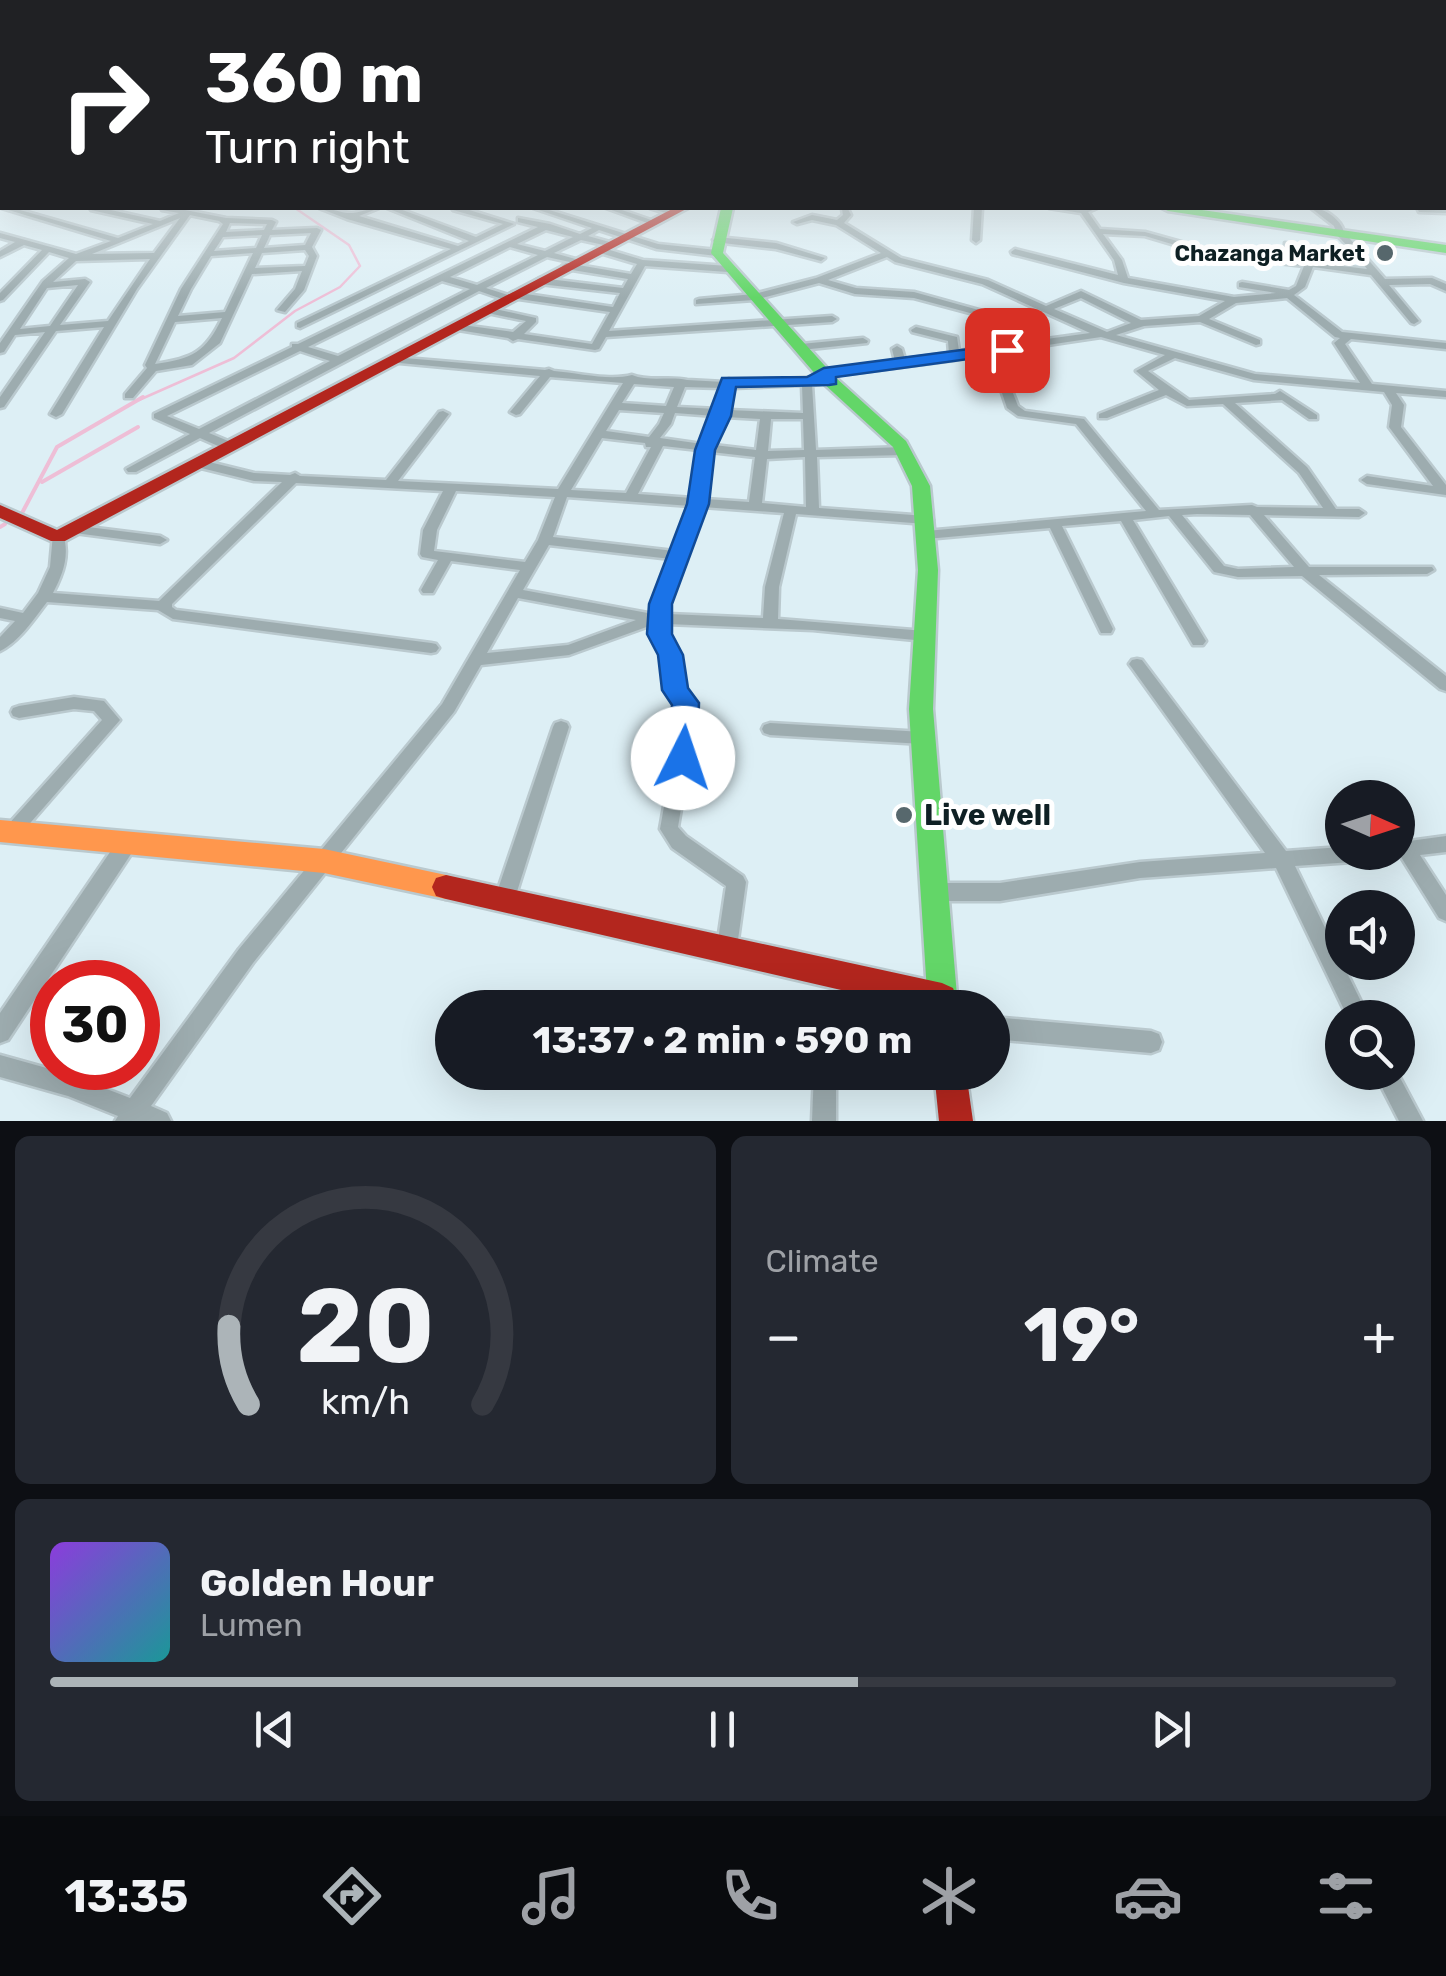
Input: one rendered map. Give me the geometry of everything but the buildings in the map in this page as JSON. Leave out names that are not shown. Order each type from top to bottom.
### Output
[{"type":"street","points":[[13,210],[118,240]]},
{"type":"street","points":[[103,210],[160,223]]},
{"type":"street","points":[[129,396],[153,368],[193,360],[216,341],[268,232],[270,220],[227,220],[173,210]]},
{"type":"street","points":[[0,350],[46,284],[76,257],[195,210]]},
{"type":"street","points":[[330,210],[457,248]]},
{"type":"street","points":[[350,216],[369,210]]},
{"type":"street","points":[[397,210],[474,240],[632,277]]},
{"type":"street","points":[[463,210],[510,224]]},
{"type":"street","points":[[300,325],[540,210]]},
{"type":"street","points":[[545,210],[579,222],[642,263],[721,254],[806,254],[821,258]]},
{"type":"street","points":[[579,222],[608,210]]},
{"type":"street","points":[[639,210],[665,212]]},
{"type":"street","points":[[727,210],[721,254],[800,347],[820,379],[904,450],[922,486],[926,528],[923,738],[941,990]]},
{"type":"street","points":[[976,240],[978,210]]},
{"type":"street","points":[[1088,210],[1092,227],[1101,231],[1145,234],[1205,250],[1371,272]]},
{"type":"street","points":[[1178,210],[1341,241],[1446,249]]},
{"type":"street","points":[[1318,210],[1339,226],[1341,241],[1414,321]]},
{"type":"street","points":[[1422,210],[1446,212]]},
{"type":"street","points":[[838,223],[847,215],[845,211]]},
{"type":"street","points":[[65,533],[665,212]]},
{"type":"street","points":[[56,414],[110,324],[187,213]]},
{"type":"street","points":[[798,222],[812,217],[838,223],[898,260],[994,286],[1104,334],[1254,377],[1444,393]]},
{"type":"street","points":[[153,368],[150,365],[171,319],[227,220]]},
{"type":"street","points":[[522,220],[578,236],[721,254]]},
{"type":"street","points":[[229,446],[158,416],[547,226]]},
{"type":"street","points":[[220,235],[318,230],[308,247]]},
{"type":"street","points":[[1101,231],[1118,260],[1122,279]]},
{"type":"street","points":[[0,236],[76,257],[156,256]]},
{"type":"street","points":[[132,470],[578,236],[608,240]]},
{"type":"street","points":[[1015,252],[1172,292],[1234,300],[1288,295],[1300,287],[1310,264],[1341,241]]},
{"type":"street","points":[[1288,245],[1341,241],[1357,255]]},
{"type":"street","points":[[0,254],[22,242]]},
{"type":"street","points":[[208,254],[308,247]]},
{"type":"street","points":[[282,310],[299,290],[313,256],[308,247]]},
{"type":"street","points":[[0,298],[5,286],[47,248]]},
{"type":"street","points":[[698,302],[754,297],[819,280],[888,253]]},
{"type":"street","points":[[796,261],[806,254]]},
{"type":"street","points":[[0,404],[85,282],[108,258]]},
{"type":"street","points":[[592,375],[595,347],[642,263]]},
{"type":"street","points":[[251,271],[308,268]]},
{"type":"street","points":[[440,276],[510,296],[617,310]]},
{"type":"street","points":[[819,280],[854,290],[914,295],[960,306],[990,316],[984,330]]},
{"type":"street","points":[[540,281],[626,291]]},
{"type":"street","points":[[1381,282],[1427,281],[1446,288]]},
{"type":"street","points":[[5,286],[85,282]]},
{"type":"street","points":[[1242,285],[1288,295],[1328,327],[1348,337],[1446,346]]},
{"type":"street","points":[[1160,302],[1172,292]]},
{"type":"street","points":[[1044,310],[1081,294],[1140,324]]},
{"type":"street","points":[[393,360],[632,378],[728,382],[820,379],[1104,334],[1140,324],[1201,319],[1234,300]]},
{"type":"street","points":[[486,310],[533,320],[513,338]]},
{"type":"street","points":[[171,319],[228,314]]},
{"type":"street","points":[[603,334],[832,319]]},
{"type":"street","points":[[1201,319],[1256,342]]},
{"type":"street","points":[[0,330],[110,324]]},
{"type":"street","points":[[455,327],[595,347]]},
{"type":"street","points":[[916,330],[954,339],[954,357]]},
{"type":"street","points":[[1348,337],[1339,342],[1370,388]]},
{"type":"street","points":[[800,347],[863,341]]},
{"type":"street","points":[[296,346],[339,360]]},
{"type":"street","points":[[897,349],[901,364]]},
{"type":"street","points":[[974,355],[1003,380],[1013,408],[1022,414],[1074,417],[1080,421],[1155,513]]},
{"type":"street","points":[[1175,355],[1142,370],[1187,403],[1284,397]]},
{"type":"street","points":[[516,412],[550,372]]},
{"type":"street","points":[[1254,377],[1312,417]]},
{"type":"street","points":[[131,1115],[246,956],[424,742],[514,593],[544,540],[562,494],[632,378]]},
{"type":"street","points":[[813,509],[810,416],[820,379]]},
{"type":"street","points":[[630,497],[682,380]]},
{"type":"street","points":[[728,382],[721,416],[705,450],[698,504],[658,619],[659,634],[670,655],[672,681],[686,703],[688,718],[669,829],[679,842],[736,882],[728,946]]},
{"type":"street","points":[[1388,389],[1398,405],[1396,427],[1445,491]]},
{"type":"street","points":[[1103,416],[1167,390]]},
{"type":"street","points":[[1227,402],[1304,470],[1332,512]]},
{"type":"street","points":[[614,406],[721,416],[810,416]]},
{"type":"street","points":[[389,485],[443,414]]},
{"type":"street","points":[[755,506],[766,416]]},
{"type":"street","points":[[598,434],[764,455],[904,450]]},
{"type":"street","points":[[197,463],[254,477],[813,509],[926,528],[1055,525],[1155,513],[1252,509],[1359,513]]},
{"type":"street","points":[[164,606],[295,477]]},
{"type":"street","points":[[1367,480],[1445,491]]},
{"type":"street","points":[[451,488],[430,530],[427,552],[446,558],[528,567]]},
{"type":"street","points":[[770,625],[772,587],[791,509]]},
{"type":"street","points":[[1252,509],[1305,571],[1446,685]]},
{"type":"street","points":[[0,511],[65,533],[160,540]]},
{"type":"street","points":[[1173,513],[1220,569],[1238,573],[1427,570]]},
{"type":"street","points":[[1125,516],[1198,641]]},
{"type":"street","points":[[1055,525],[1106,629]]},
{"type":"street","points":[[0,646],[42,597],[65,533]]},
{"type":"street","points":[[544,540],[677,556]]},
{"type":"street","points":[[428,590],[446,558]]},
{"type":"street","points":[[514,593],[658,619],[925,636]]},
{"type":"street","points":[[42,597],[164,606],[173,614],[431,648]]},
{"type":"street","points":[[0,613],[26,619]]},
{"type":"street","points":[[475,660],[568,650],[658,619]]},
{"type":"street","points":[[1137,664],[1283,862],[1350,1000]]},
{"type":"street","points":[[6,832],[112,720],[98,704],[74,703],[19,712]]},
{"type":"street","points":[[504,901],[562,727]]},
{"type":"street","points":[[770,730],[923,738]]},
{"type":"street","points":[[6,832],[324,861],[728,946],[893,990]]},
{"type":"street","points":[[0,1032],[128,842]]},
{"type":"street","points":[[1415,848],[1446,844]]},
{"type":"street","points":[[932,892],[1000,892],[1140,870],[1325,858]]},
{"type":"street","points":[[1415,868],[1446,912]]},
{"type":"street","points":[[1010,1030],[1151,1042]]},
{"type":"street","points":[[0,1066],[131,1115],[159,1121]]},
{"type":"street","points":[[824,1121],[825,1090]]},
{"type":"street","points":[[952,1090],[956,1121]]},
{"type":"street","points":[[1395,1090],[1411,1121]]},
{"type":"waterway","points":[[139,400],[234,358],[295,311],[340,287],[360,266],[349,245],[298,210]]},
{"type":"waterway","points":[[21,515],[57,447],[143,397]]},
{"type":"waterway","points":[[42,482],[138,427]]},
{"type":"waterway","points":[[0,527],[5,524]]},
{"type":"traffic: fast","points":[[727,210],[717,253],[829,380],[900,445],[921,486],[928,570],[921,709],[942,990]]},
{"type":"traffic: fast","points":[[1182,210],[1446,249]]},
{"type":"traffic: slow","points":[[0,831],[324,861],[446,887]]},
{"type":"traffic: jam","points":[[0,511],[58,537],[678,210]]},
{"type":"traffic: jam","points":[[446,887],[906,990]]},
{"type":"traffic: jam","points":[[952,1090],[956,1121]]},
{"type":"place","name":"Chazanga Market","points":[[1385,253]]},
{"type":"place","name":"Live well","points":[[904,815]]},
{"type":"route","points":[[683,758],[686,703],[675,690],[670,655],[659,634],[660,604],[698,504],[705,450],[721,416],[728,382],[807,383],[829,380],[824,374],[1007,350]]}]
